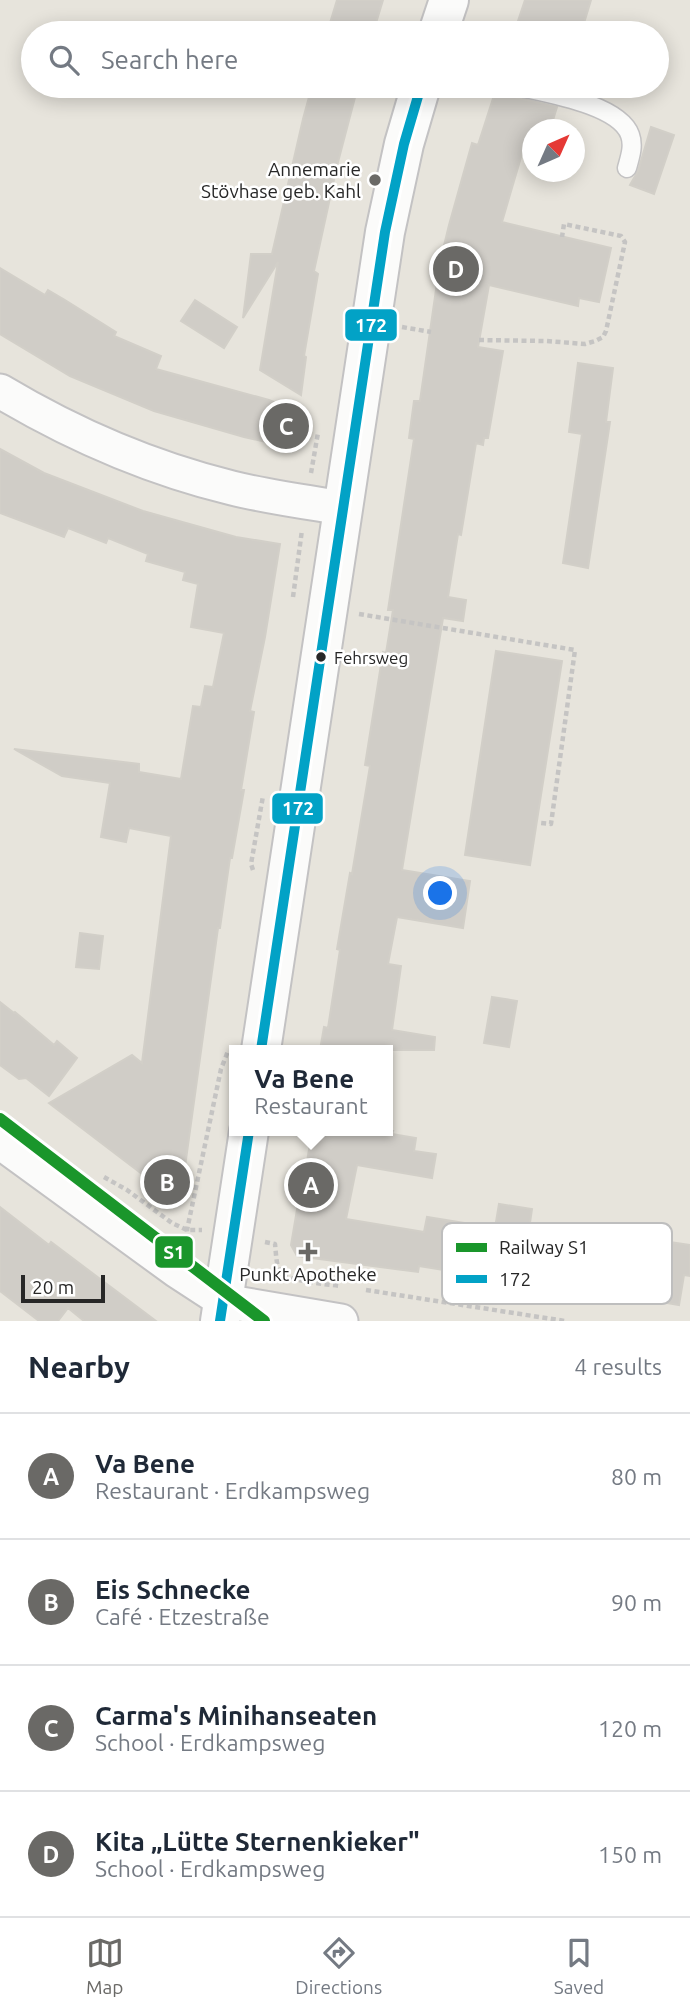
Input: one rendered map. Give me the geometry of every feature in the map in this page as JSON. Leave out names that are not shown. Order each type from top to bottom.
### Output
[{"type":"main road","points":[[442,21],[449,0]]},
{"type":"main road","points":[[262,1045],[385,232],[404,144],[417,98]]},
{"type":"main road","points":[[222,1311],[248,1136]]},
{"type":"street","points":[[0,391],[38,414],[110,448],[167,468],[231,488],[343,508]]},
{"type":"street","points":[[0,1142],[177,1271],[222,1311],[341,1321]]},
{"type":"lane","points":[[564,98],[611,113],[629,133],[632,145],[627,168]]},
{"type":"path","points":[[480,340],[585,344],[603,337],[624,239],[621,236],[564,224],[562,237]]},
{"type":"path","points":[[327,609],[575,650],[551,824],[541,823]]},
{"type":"path","points":[[95,1172],[127,1190],[172,1223],[187,1230],[199,1230]]},
{"type":"path","points":[[260,1242],[275,1244],[279,1270],[286,1276],[340,1286]]},
{"type":"path","points":[[366,1290],[442,1302]]},
{"type":"path","points":[[456,1304],[565,1321]]},
{"type":"building","points":[[337,0],[383,0],[377,21],[331,21]]},
{"type":"building","points":[[525,0],[591,0],[585,21],[518,21]]},
{"type":"building","points":[[309,98],[355,98],[314,271],[318,274],[304,356],[301,395],[260,370],[278,262],[243,318],[251,254],[272,254]]},
{"type":"building","points":[[493,98],[518,98],[557,107],[553,119],[522,119],[522,154],[502,222],[611,248],[599,302],[579,298],[578,306],[489,285],[478,347],[503,351],[488,438],[484,438],[483,445],[476,443],[448,597],[466,600],[463,621],[443,618],[402,870],[470,881],[463,928],[397,917],[388,964],[401,966],[392,1030],[435,1037],[434,1050],[393,1050],[393,1045],[321,1045],[324,1027],[328,1028],[340,950],[337,949],[370,766],[365,765],[383,652],[386,653],[393,610],[388,610],[414,439],[409,438],[414,401],[420,401],[440,262],[472,143],[478,145]]},
{"type":"building","points":[[651,127],[674,135],[654,194],[630,185],[638,171]]},
{"type":"building","points":[[0,268],[45,295],[48,290],[65,300],[116,332],[114,336],[161,356],[156,369],[269,400],[298,412],[295,439],[284,446],[244,437],[154,411],[70,376],[0,334]]},
{"type":"building","points":[[195,300],[237,327],[224,348],[181,321]]},
{"type":"building","points":[[578,363],[613,368],[606,422],[610,422],[588,568],[563,563],[582,434],[569,432]]},
{"type":"building","points":[[0,449],[44,473],[143,511],[236,537],[280,544],[250,711],[254,712],[241,790],[244,790],[218,928],[180,1203],[49,1103],[132,1055],[142,1063],[171,836],[129,828],[126,842],[101,837],[110,783],[62,776],[14,749],[139,764],[139,772],[181,779],[193,706],[201,707],[205,686],[213,687],[224,633],[191,627],[198,584],[183,580],[185,572],[146,561],[148,554],[108,538],[106,543],[68,528],[64,537],[0,513]]},
{"type":"building","points":[[496,651],[562,661],[530,865],[465,855]]},
{"type":"building","points":[[80,933],[103,936],[99,969],[76,967]]},
{"type":"building","points":[[492,997],[517,1001],[509,1047],[484,1043]]},
{"type":"building","points":[[0,1002],[54,1045],[57,1041],[77,1058],[49,1096],[26,1078],[19,1079],[0,1065]]},
{"type":"building","points":[[393,1134],[416,1138],[414,1151],[436,1154],[432,1178],[357,1165],[346,1219],[424,1232],[427,1217],[464,1223],[442,1223],[442,1270],[419,1266],[418,1272],[297,1256],[291,1245],[311,1136]]},
{"type":"building","points":[[499,1204],[532,1209],[530,1223],[496,1223]]},
{"type":"building","points":[[0,1207],[156,1321],[84,1321],[68,1308],[58,1321],[39,1321],[0,1291]]},
{"type":"building","points":[[672,1242],[690,1245],[690,1276],[684,1275],[679,1305],[672,1304]]},
{"type":"rail line","name":"S1","points":[[0,1119],[264,1321]]},
{"type":"transit line","name":"172","points":[[262,1045],[385,232],[404,144],[417,98]]},
{"type":"transit line","name":"172","points":[[220,1321],[248,1136]]},
{"type":"place","name":"Annemarie Stövhase geb. Kahl","points":[[375,180]]},
{"type":"place","name":"Kita „Lütte Sternenkieker\"","points":[[456,269]]},
{"type":"place","name":"Carma's Minihanseaten","points":[[286,426]]},
{"type":"place","name":"Fehrsweg","points":[[321,657]]},
{"type":"place","name":"Eis Schnecke","points":[[167,1182]]},
{"type":"place","name":"Va Bene","points":[[311,1185]]},
{"type":"place","name":"Punkt Apotheke","points":[[308,1252]]}]
